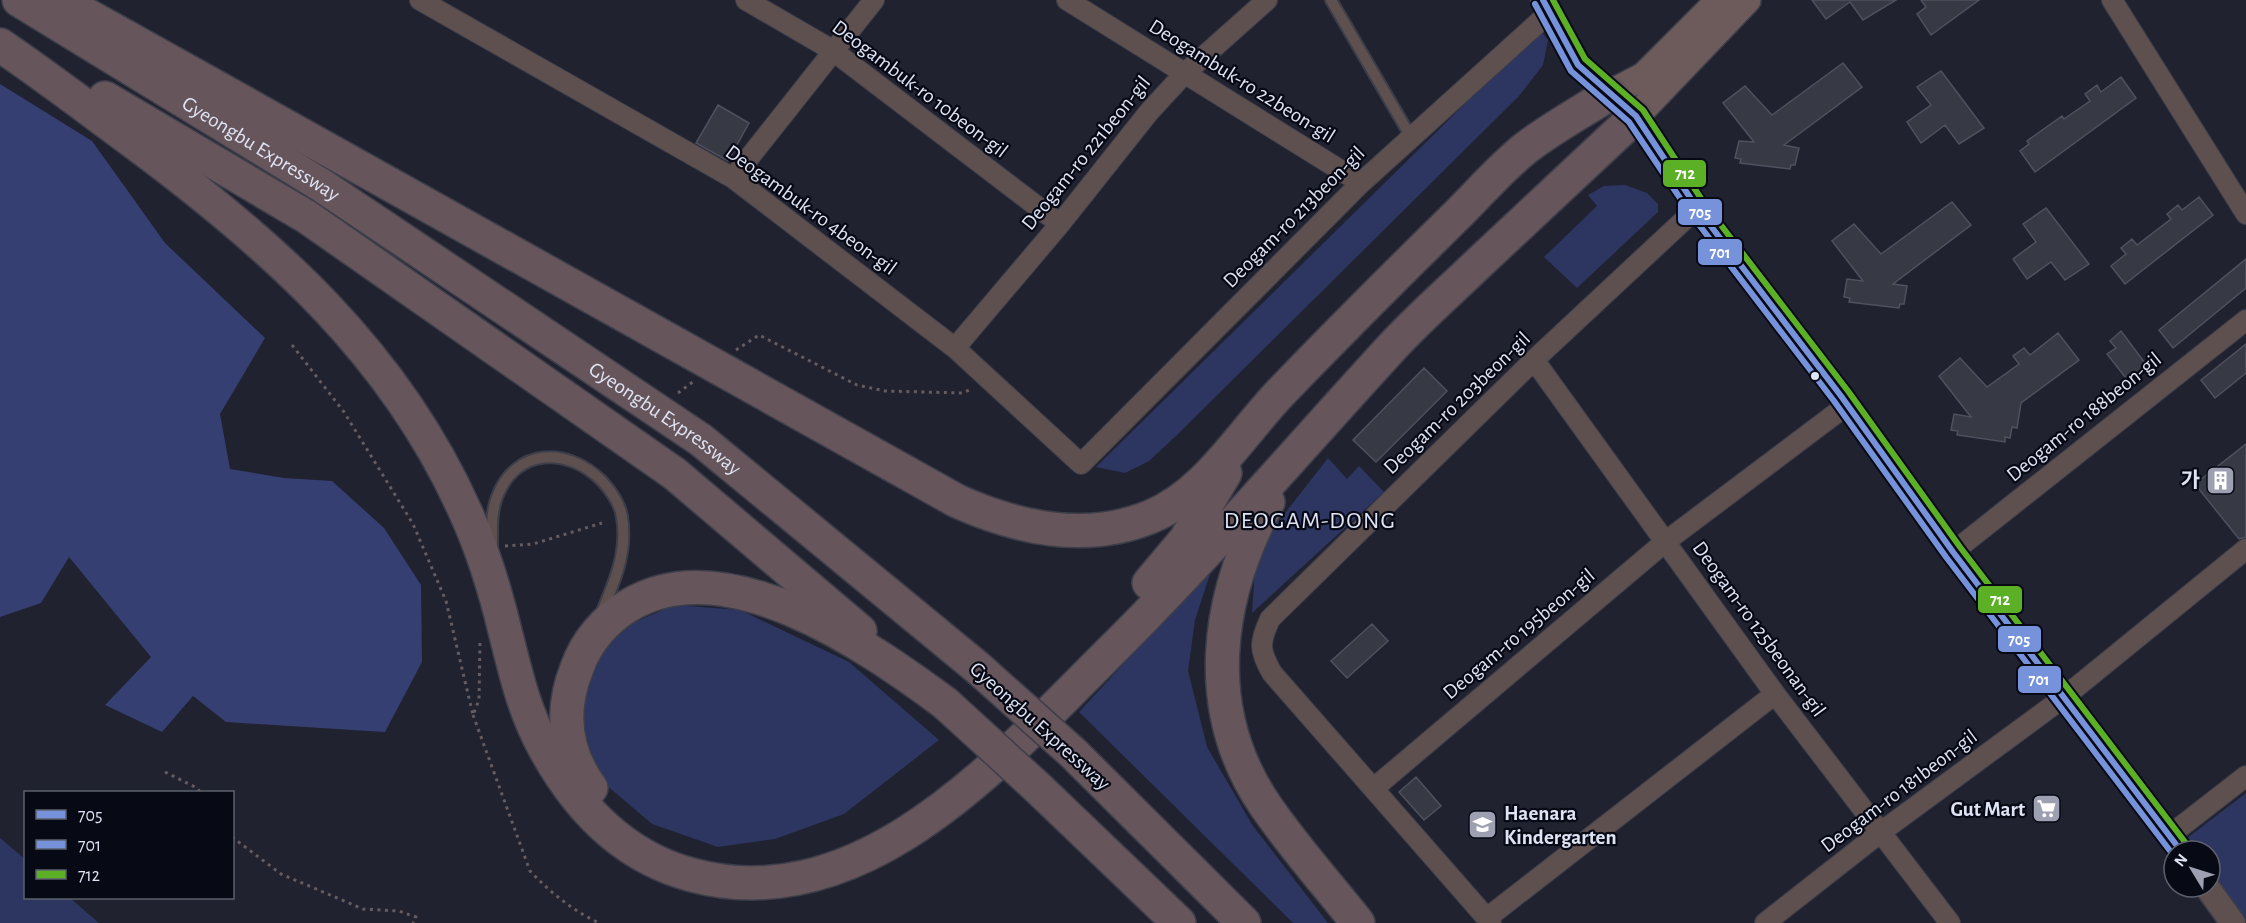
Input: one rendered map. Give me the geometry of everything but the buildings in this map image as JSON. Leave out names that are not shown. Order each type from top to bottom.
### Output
[{"type":"highway","name":"Gyeongbu Expressway","points":[[19,0],[321,185],[701,440],[978,668],[1073,753],[1244,923]]},
{"type":"highway","points":[[60,0],[936,490],[1007,521],[1049,528],[1096,530],[1119,527],[1166,510],[1194,489],[1270,402],[1363,307],[1526,148],[1611,93]]},
{"type":"highway","name":"Gyeongbu Expressway","points":[[0,35],[307,217],[675,474],[945,703],[1179,923]]},
{"type":"highway","points":[[0,45],[218,205],[279,258],[349,331],[400,396],[445,471],[474,533],[495,595],[515,676],[529,717],[560,774],[597,821],[633,850],[661,866],[744,885],[795,879],[846,864],[890,842],[935,813],[985,774],[1174,588],[1400,338],[1636,116]]},
{"type":"highway","points":[[945,703],[875,655],[815,622],[758,597],[722,588],[685,588],[651,595],[621,610],[603,627],[586,648],[567,698],[567,732],[576,764],[584,778],[617,814],[662,844],[682,852],[721,862],[764,863],[830,849],[882,825],[942,784],[1102,631],[1176,552],[1213,496],[1239,448],[1270,402]]},
{"type":"highway","points":[[1298,452],[1256,525],[1236,574],[1222,634],[1222,669],[1226,702],[1238,752],[1263,803],[1358,923]]},
{"type":"main road","points":[[1611,93],[1644,76],[1720,0]]},
{"type":"main road","points":[[1636,116],[1747,0]]},
{"type":"street","name":"Deogambuk-ro 4beon-gil","points":[[420,0],[733,178],[955,348],[1081,464]]},
{"type":"street","name":"Deogambuk-ro 10beon-gil","points":[[746,0],[832,50],[1060,224]]},
{"type":"street","points":[[733,178],[832,50],[874,0]]},
{"type":"street","name":"Deogambuk-ro 22beon-gil","points":[[1067,0],[1361,183]]},
{"type":"street","name":"Deogam-ro 221beon-gil","points":[[955,348],[1060,224],[1149,112],[1184,74],[1267,0]]},
{"type":"street","points":[[2112,0],[2246,214]]},
{"type":"street","points":[[1546,6],[1578,65],[1636,116],[1697,208],[1847,405],[1953,552],[2172,839]]},
{"type":"street","name":"Deogam-ro 213beon-gil","points":[[1081,464],[1361,183],[1546,6]]},
{"type":"street","name":"Deogam-ro 203beon-gil","points":[[1374,788],[1272,673],[1264,659],[1260,641],[1270,620],[1534,360],[1697,208]]},
{"type":"street","name":"Deogam-ro 188beon-gil","points":[[1953,552],[2246,320]]},
{"type":"street","name":"Deogam-ro 125beonan-gil","points":[[1534,360],[1776,694],[1950,923]]},
{"type":"street","name":"Deogam-ro 195beon-gil","points":[[1374,788],[1665,542],[1847,405]]},
{"type":"street","name":"Deogam-ro 181beon-gil","points":[[1765,923],[1881,832],[2063,698],[2246,549]]},
{"type":"street","points":[[1374,788],[1489,921],[1776,694]]},
{"type":"street","points":[[2179,839],[2246,776]]},
{"type":"street","points":[[2216,899],[2233,923]]},
{"type":"lane","points":[[1331,0],[1411,137]]},
{"type":"lane","points":[[495,595],[492,519],[497,497],[503,484],[516,469],[536,459],[556,456],[579,463],[597,476],[613,495],[622,514],[623,527],[617,574],[586,648]]},
{"type":"path","points":[[735,350],[759,335],[857,385],[885,391],[962,393],[990,381]]},
{"type":"path","points":[[292,345],[344,412],[413,524],[446,601],[473,715],[530,871],[549,891],[577,913],[599,923]]},
{"type":"path","points":[[674,396],[698,379]]},
{"type":"path","points":[[499,546],[533,544],[603,523]]},
{"type":"path","points":[[473,715],[479,700],[480,638]]},
{"type":"path","points":[[165,772],[199,791]]},
{"type":"path","points":[[234,839],[281,874],[363,909],[399,911],[416,917],[413,923]]},
{"type":"shaded area","points":[[1540,30],[1548,40],[1543,65],[1519,96],[1176,436],[1149,461],[1125,473],[1096,467]]},
{"type":"shaded area","points":[[0,84],[92,141],[165,243],[265,338],[220,414],[230,469],[284,478],[332,481],[384,528],[421,585],[422,662],[385,732],[226,722],[193,696],[162,732],[105,705],[151,657],[69,557],[41,603],[0,617]]},
{"type":"shaded area","points":[[1625,185],[1647,193],[1658,204],[1658,212],[1577,288],[1544,257],[1597,206],[1588,195],[1604,186]]},
{"type":"shaded area","points":[[1328,458],[1347,479],[1359,466],[1384,492],[1252,613],[1255,569],[1275,526]]},
{"type":"shaded area","points":[[1212,568],[1195,620],[1188,671],[1207,747],[1253,826],[1328,923],[1293,923],[1079,712]]},
{"type":"shaded area","points":[[675,605],[740,610],[849,662],[939,740],[844,814],[775,839],[718,847],[652,824],[598,778],[578,728],[590,669],[616,630]]},
{"type":"shaded area","points":[[2246,793],[2246,919],[2222,887],[2222,839],[2186,839]]},
{"type":"shaded area","points":[[0,838],[24,858],[24,899],[71,899],[99,923],[0,923]]},
{"type":"transit line","name":"705","points":[[1543,0],[1578,65],[1636,116],[1697,208],[1841,396],[1953,552],[2172,839]]},
{"type":"transit line","name":"712","points":[[1553,0],[1585,59],[1643,110],[1704,203],[1848,391],[1960,547],[2183,839]]},
{"type":"transit line","name":"701","points":[[1535,4],[1571,71],[1629,122],[1690,213],[1834,401],[1946,557],[2162,840]]},
{"type":"place","name":"가","points":[[2221,480]]},
{"type":"place","name":"Gut Mart","points":[[2046,809]]},
{"type":"place","name":"Haenara Kindergarten","points":[[1483,825]]},
{"type":"district","name":"DEOGAM-DONG","points":[[1310,521]]}]
